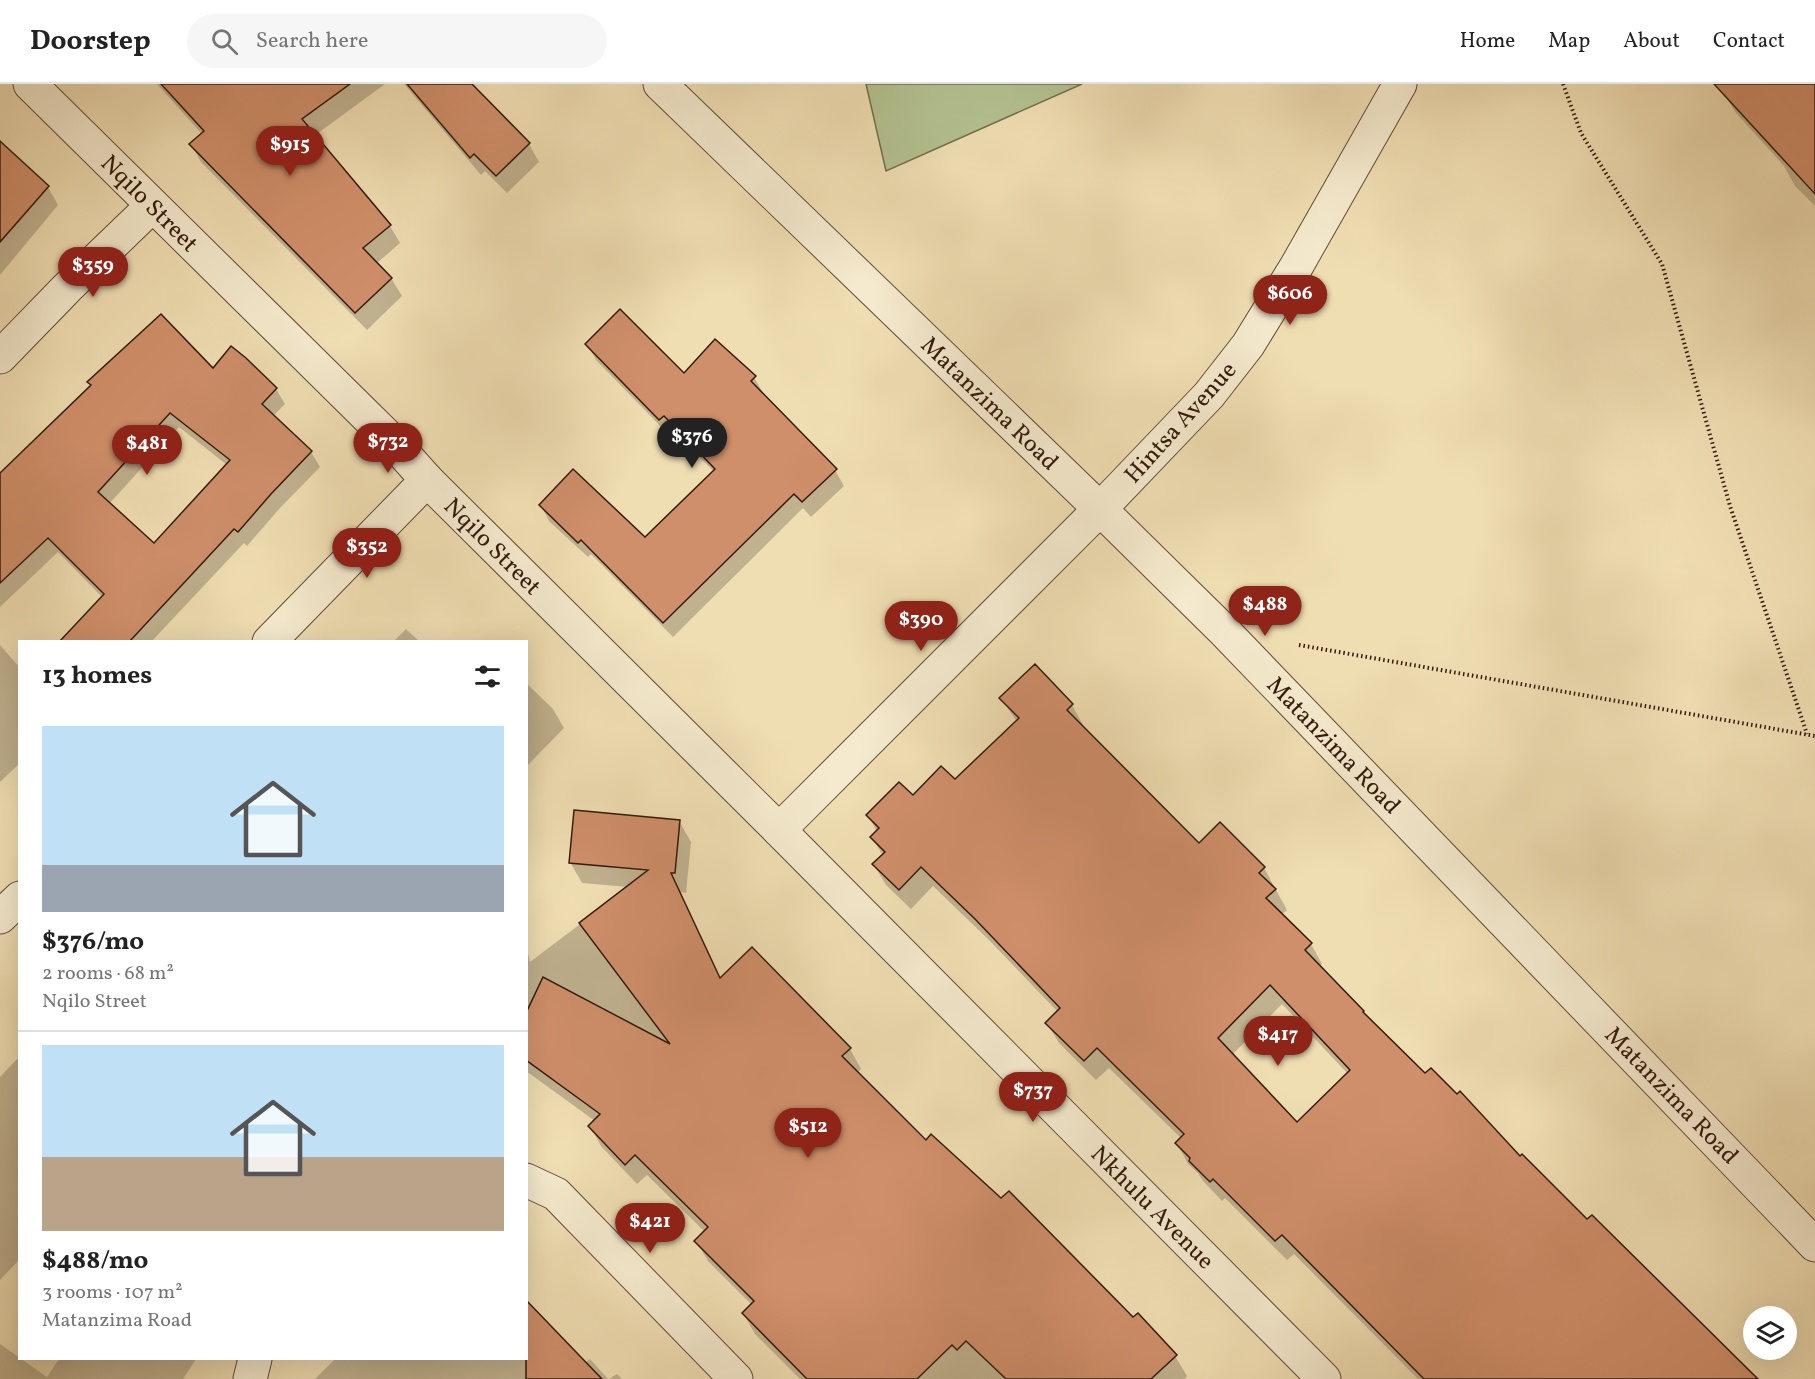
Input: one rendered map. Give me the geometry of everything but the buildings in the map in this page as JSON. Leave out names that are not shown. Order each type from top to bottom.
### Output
[{"type":"street","name":"Nqilo Street","points":[[30,84],[394,443],[427,480],[779,830]]},
{"type":"street","name":"Matanzima Road","points":[[660,84],[1225,632],[1815,1245]]},
{"type":"street","name":"Hintsa Avenue","points":[[779,830],[1100,509],[1209,395],[1248,345],[1296,267],[1400,84]]},
{"type":"street","points":[[0,357],[152,206]]},
{"type":"street","points":[[271,640],[427,480]]},
{"type":"street","name":"Nkhulu Avenue","points":[[779,830],[1324,1379]]},
{"type":"street","points":[[0,918],[18,900]]},
{"type":"street","points":[[528,1181],[556,1194],[736,1379]]},
{"type":"street","points":[[250,1379],[255,1360]]},
{"type":"path","points":[[1563,84],[1581,133],[1662,264],[1730,506],[1807,734]]},
{"type":"path","points":[[1295,644],[1815,736]]},
{"type":"green space","points":[[866,84],[1082,84],[886,171]]}]
